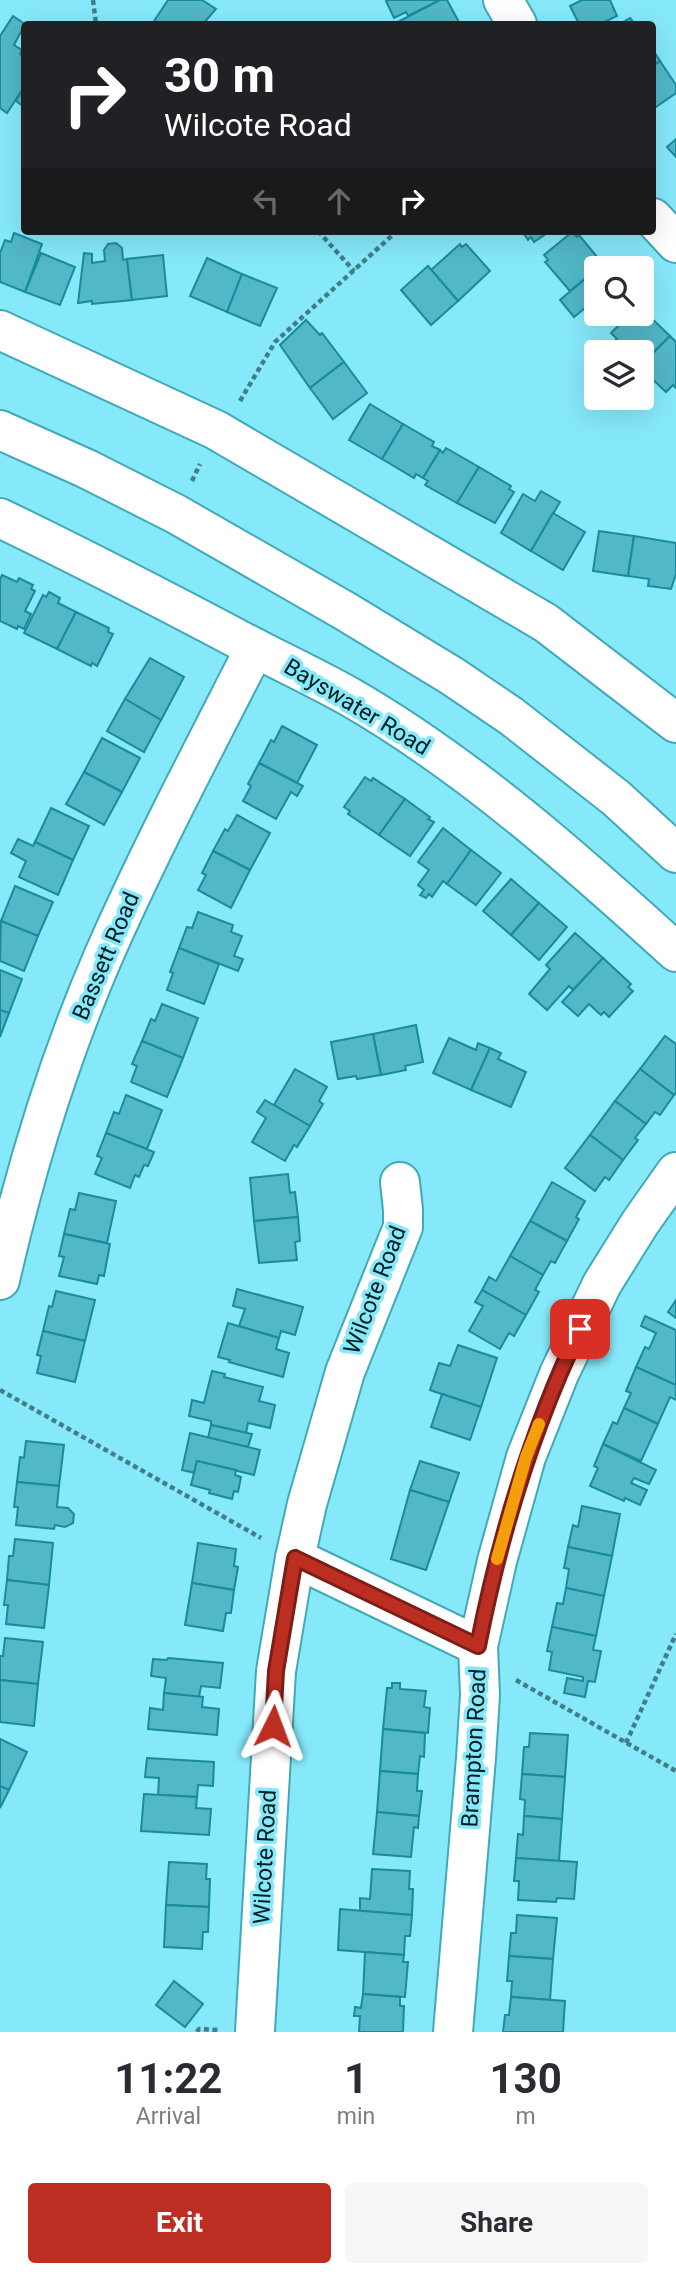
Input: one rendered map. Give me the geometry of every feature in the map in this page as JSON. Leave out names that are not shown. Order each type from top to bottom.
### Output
[{"type":"street","points":[[503,0],[515,21]]},
{"type":"street","points":[[656,221],[676,243]]},
{"type":"street","points":[[0,330],[216,430],[546,623],[676,723]]},
{"type":"street","points":[[0,430],[87,469],[176,514],[462,682],[511,716],[615,799],[676,853]]},
{"type":"street","name":"Bayswater Road","points":[[0,518],[140,587],[350,698],[471,779],[598,881],[676,952]]},
{"type":"street","name":"Bassett Road","points":[[0,1280],[37,1139],[70,1040],[98,970],[133,892],[255,648]]},
{"type":"street","name":"Brampton Road","points":[[453,2032],[476,1758],[480,1695],[478,1646],[497,1561],[526,1457],[559,1374],[602,1284],[676,1172]]},
{"type":"street","name":"Wilcote Road","points":[[255,2031],[276,1671],[295,1558],[313,1481],[345,1372],[403,1227],[400,1182]]},
{"type":"street","points":[[295,1558],[478,1646]]},
{"type":"path","points":[[93,0],[96,21]]},
{"type":"path","points":[[322,235],[354,271]]},
{"type":"path","points":[[176,514],[216,430],[233,413],[275,342],[393,235]]},
{"type":"path","points":[[0,1390],[295,1558]]},
{"type":"path","points":[[626,1743],[676,1634]]},
{"type":"path","points":[[478,1646],[503,1672],[676,1771]]},
{"type":"building","points":[[168,0],[202,0],[216,9],[206,21],[154,21]]},
{"type":"building","points":[[440,0],[408,16],[406,12],[394,18],[386,1]]},
{"type":"building","points":[[440,0],[447,0],[458,21],[400,21]]},
{"type":"building","points":[[582,0],[610,0],[617,16],[606,21],[578,21],[570,6]]},
{"type":"building","points":[[13,16],[21,21],[21,32],[14,45],[21,49],[21,92],[7,113],[0,108],[0,36]]},
{"type":"building","points":[[660,61],[676,85],[676,93],[656,107],[656,64]]},
{"type":"building","points":[[21,92],[21,105],[16,101]]},
{"type":"building","points":[[676,139],[676,157],[667,147]]},
{"type":"building","points":[[14,233],[42,244],[25,292],[0,282],[0,253],[5,240],[11,242]]},
{"type":"building","points":[[525,235],[544,235],[534,242],[531,237],[528,240]]},
{"type":"building","points":[[568,235],[579,235],[596,256],[584,256],[584,280],[570,291],[545,262],[548,260],[544,255]]},
{"type":"building","points":[[116,243],[122,248],[123,260],[127,259],[132,300],[78,303],[84,253],[92,254],[92,263],[105,261],[104,250],[108,244]]},
{"type":"building","points":[[460,244],[462,247],[466,244],[490,271],[458,301],[431,270]]},
{"type":"building","points":[[41,253],[75,267],[60,305],[25,292]]},
{"type":"building","points":[[163,255],[167,296],[132,300],[127,259]]},
{"type":"building","points":[[207,258],[242,274],[227,312],[190,296]]},
{"type":"building","points":[[428,266],[458,301],[431,325],[401,290]]},
{"type":"building","points":[[242,274],[277,288],[260,326],[227,312]]},
{"type":"building","points":[[584,280],[584,309],[574,317],[560,300]]},
{"type":"building","points":[[306,320],[320,335],[322,333],[344,362],[310,388],[280,345]]},
{"type":"building","points":[[654,321],[670,336],[654,352],[654,340],[616,340],[611,333],[618,326],[654,326]]},
{"type":"building","points":[[670,336],[676,342],[676,388],[673,385],[666,392],[654,380],[654,352]]},
{"type":"building","points":[[344,362],[367,393],[333,419],[310,388]]},
{"type":"building","points":[[370,404],[403,424],[382,459],[349,440]]},
{"type":"building","points":[[403,424],[434,442],[432,446],[440,450],[423,478],[416,474],[414,478],[382,459]]},
{"type":"building","points":[[446,448],[479,467],[457,503],[425,485],[428,481],[423,478],[440,450],[443,453]]},
{"type":"building","points":[[479,467],[511,486],[509,489],[514,492],[495,523],[457,503]]},
{"type":"building","points":[[541,491],[560,502],[531,551],[501,533],[523,494],[535,501]]},
{"type":"building","points":[[553,513],[585,532],[563,570],[531,551]]},
{"type":"building","points":[[599,531],[634,536],[628,576],[593,571]]},
{"type":"building","points":[[634,536],[676,543],[676,574],[671,589],[648,586],[649,579],[628,576]]},
{"type":"building","points":[[2,575],[17,582],[19,578],[33,585],[31,589],[35,591],[25,611],[31,614],[24,629],[18,626],[17,629],[0,621]]},
{"type":"building","points":[[49,592],[60,598],[58,603],[76,612],[57,649],[24,633],[43,595],[46,597]]},
{"type":"building","points":[[76,612],[109,628],[108,632],[113,634],[97,666],[92,663],[91,666],[57,649]]},
{"type":"building","points":[[150,658],[184,677],[161,720],[125,699]]},
{"type":"building","points":[[125,699],[161,720],[144,752],[107,731]]},
{"type":"building","points":[[282,726],[317,745],[297,783],[259,763]]},
{"type":"building","points":[[102,738],[140,758],[122,792],[84,772]]},
{"type":"building","points":[[259,763],[303,786],[297,796],[291,792],[276,819],[243,801]]},
{"type":"building","points":[[84,772],[122,792],[104,825],[66,804]]},
{"type":"building","points":[[365,777],[371,781],[373,778],[405,799],[379,835],[348,814],[350,811],[344,807]]},
{"type":"building","points":[[405,799],[434,822],[410,856],[379,835]]},
{"type":"building","points":[[51,808],[89,826],[73,860],[35,842]]},
{"type":"building","points":[[237,815],[270,833],[250,870],[213,851],[225,829],[228,831]]},
{"type":"building","points":[[443,828],[471,850],[447,884],[443,881],[432,897],[429,894],[426,898],[420,895],[424,890],[418,885],[429,870],[418,862]]},
{"type":"building","points":[[18,839],[33,846],[35,842],[73,860],[58,895],[19,877],[26,861],[11,853]]},
{"type":"building","points":[[471,850],[501,873],[476,905],[447,884]]},
{"type":"building","points":[[213,851],[250,870],[231,908],[198,890],[206,875],[202,873]]},
{"type":"building","points":[[511,879],[539,903],[511,935],[483,911]]},
{"type":"building","points":[[15,886],[53,902],[38,936],[1,921]]},
{"type":"building","points":[[539,903],[567,927],[539,960],[511,935]]},
{"type":"building","points":[[198,912],[233,925],[231,932],[242,936],[234,956],[243,959],[238,971],[179,948],[187,927],[192,928]]},
{"type":"building","points":[[1,921],[38,936],[24,971],[0,961]]},
{"type":"building","points":[[575,933],[603,958],[573,990],[569,986],[547,1010],[529,994],[550,969],[546,965]]},
{"type":"building","points":[[179,948],[219,964],[204,1004],[167,990]]},
{"type":"building","points":[[603,958],[631,984],[628,987],[633,991],[609,1017],[604,1012],[601,1015],[589,1004],[578,1016],[562,1002]]},
{"type":"building","points":[[0,970],[22,979],[9,1013],[0,1010]]},
{"type":"building","points":[[162,1004],[198,1018],[183,1058],[142,1041],[151,1019],[155,1021]]},
{"type":"building","points":[[0,1010],[9,1013],[0,1037]]},
{"type":"building","points":[[416,1025],[423,1062],[405,1066],[406,1070],[381,1075],[373,1034]]},
{"type":"building","points":[[373,1034],[381,1075],[338,1079],[331,1042]]},
{"type":"building","points":[[665,1036],[676,1044],[674,1095],[640,1069]]},
{"type":"building","points":[[449,1038],[476,1050],[478,1043],[490,1048],[471,1090],[433,1073]]},
{"type":"building","points":[[142,1041],[183,1058],[167,1097],[131,1082],[137,1066],[132,1064]]},
{"type":"building","points":[[490,1048],[501,1053],[498,1059],[526,1072],[511,1107],[471,1090]]},
{"type":"building","points":[[295,1069],[327,1087],[319,1101],[323,1104],[310,1126],[274,1105]]},
{"type":"building","points":[[640,1069],[674,1095],[660,1115],[655,1112],[646,1124],[615,1101]]},
{"type":"building","points":[[126,1095],[162,1110],[147,1149],[106,1133],[114,1112],[119,1114]]},
{"type":"building","points":[[265,1100],[310,1126],[285,1161],[252,1142],[266,1118],[257,1112]]},
{"type":"building","points":[[615,1101],[646,1124],[623,1160],[590,1135]]},
{"type":"building","points":[[106,1133],[154,1152],[139,1177],[135,1175],[130,1188],[95,1174],[102,1158],[97,1156]]},
{"type":"building","points":[[590,1135],[623,1160],[609,1180],[605,1177],[595,1191],[565,1168]]},
{"type":"building","points":[[288,1174],[290,1193],[295,1192],[298,1217],[254,1221],[250,1178]]},
{"type":"building","points":[[552,1182],[585,1201],[567,1241],[530,1221]]},
{"type":"building","points":[[79,1193],[116,1201],[107,1243],[64,1234],[70,1209],[75,1210]]},
{"type":"building","points":[[298,1217],[300,1241],[295,1242],[297,1260],[259,1263],[254,1221]]},
{"type":"building","points":[[530,1221],[567,1241],[555,1263],[551,1261],[543,1275],[510,1256]]},
{"type":"building","points":[[64,1234],[110,1244],[104,1276],[99,1275],[97,1284],[59,1276],[64,1257],[59,1256]]},
{"type":"building","points":[[510,1256],[543,1275],[535,1290],[539,1292],[526,1315],[482,1290],[489,1277],[496,1281]]},
{"type":"building","points":[[237,1289],[303,1307],[295,1335],[281,1331],[279,1338],[239,1326],[245,1309],[233,1306]]},
{"type":"building","points":[[482,1290],[526,1315],[514,1336],[509,1333],[500,1349],[469,1331],[483,1306],[475,1302]]},
{"type":"building","points":[[56,1291],[95,1300],[85,1341],[43,1331]]},
{"type":"building","points":[[676,1300],[676,1318],[668,1312]]},
{"type":"building","points":[[645,1316],[676,1330],[676,1385],[636,1367],[645,1347],[649,1349],[656,1333],[641,1326]]},
{"type":"building","points":[[228,1323],[279,1338],[276,1349],[289,1353],[283,1377],[218,1357]]},
{"type":"building","points":[[43,1331],[85,1341],[75,1382],[37,1373],[41,1356],[37,1355]]},
{"type":"building","points":[[458,1345],[497,1358],[481,1407],[430,1390],[439,1363],[450,1366]]},
{"type":"building","points":[[636,1367],[676,1385],[676,1400],[670,1397],[658,1424],[624,1408],[631,1393],[626,1391]]},
{"type":"building","points":[[212,1371],[225,1374],[224,1377],[263,1387],[259,1401],[275,1405],[270,1428],[248,1423],[246,1433],[211,1425],[211,1421],[189,1416],[192,1400],[204,1403]]},
{"type":"building","points":[[442,1394],[481,1407],[470,1440],[431,1427]]},
{"type":"building","points":[[624,1408],[658,1424],[641,1461],[603,1444],[613,1422],[617,1424]]},
{"type":"building","points":[[211,1425],[252,1434],[248,1447],[208,1438]]},
{"type":"building","points":[[190,1433],[260,1450],[254,1475],[197,1461],[195,1473],[182,1470]]},
{"type":"building","points":[[26,1441],[64,1445],[59,1486],[17,1482],[20,1457],[24,1458]]},
{"type":"building","points":[[603,1444],[656,1470],[649,1484],[634,1478],[631,1483],[647,1490],[640,1505],[590,1486],[598,1468],[594,1466]]},
{"type":"building","points":[[197,1461],[236,1470],[235,1475],[241,1477],[238,1492],[234,1491],[232,1499],[191,1485]]},
{"type":"building","points":[[420,1461],[459,1473],[449,1502],[410,1490]]},
{"type":"building","points":[[17,1482],[59,1486],[57,1507],[68,1508],[74,1514],[73,1523],[65,1527],[55,1525],[54,1529],[16,1525],[18,1507],[14,1507]]},
{"type":"building","points":[[410,1490],[449,1502],[426,1570],[391,1559]]},
{"type":"building","points":[[582,1506],[620,1514],[612,1556],[568,1547],[573,1525],[578,1527]]},
{"type":"building","points":[[15,1539],[53,1543],[49,1585],[7,1580],[9,1556],[13,1556]]},
{"type":"building","points":[[198,1543],[236,1549],[234,1566],[238,1567],[234,1590],[192,1583]]},
{"type":"building","points":[[568,1547],[612,1556],[604,1596],[566,1588],[569,1569],[564,1568]]},
{"type":"building","points":[[7,1580],[49,1585],[44,1628],[6,1624],[8,1605],[4,1605]]},
{"type":"building","points":[[192,1583],[234,1590],[231,1613],[226,1613],[223,1631],[185,1625]]},
{"type":"building","points":[[566,1588],[604,1596],[596,1636],[552,1627],[557,1603],[563,1604]]},
{"type":"building","points":[[552,1627],[596,1636],[593,1650],[601,1651],[595,1682],[588,1681],[585,1697],[564,1693],[567,1678],[583,1681],[583,1677],[549,1670],[552,1652],[547,1651]]},
{"type":"building","points":[[5,1638],[43,1642],[38,1684],[0,1680],[0,1656],[3,1656]]},
{"type":"building","points":[[153,1659],[223,1663],[220,1688],[201,1686],[199,1697],[164,1693],[166,1678],[151,1676]]},
{"type":"building","points":[[0,1680],[38,1684],[34,1726],[0,1722]]},
{"type":"building","points":[[392,1683],[400,1683],[400,1689],[426,1691],[424,1707],[430,1708],[428,1733],[383,1729],[387,1688],[392,1688]]},
{"type":"building","points":[[164,1693],[203,1697],[202,1707],[219,1709],[217,1735],[148,1729],[150,1708],[163,1710]]},
{"type":"building","points":[[383,1729],[425,1733],[424,1757],[420,1756],[418,1774],[380,1771]]},
{"type":"building","points":[[530,1733],[568,1735],[565,1777],[522,1774],[524,1747],[529,1747]]},
{"type":"building","points":[[0,1739],[27,1752],[9,1790],[0,1786]]},
{"type":"building","points":[[147,1758],[214,1762],[213,1786],[198,1785],[197,1797],[158,1795],[159,1778],[145,1777]]},
{"type":"building","points":[[380,1771],[418,1774],[417,1791],[422,1791],[419,1816],[377,1812]]},
{"type":"building","points":[[522,1774],[565,1777],[562,1819],[524,1816],[525,1800],[520,1799]]},
{"type":"building","points":[[0,1786],[9,1790],[0,1808]]},
{"type":"building","points":[[144,1794],[197,1797],[196,1808],[211,1809],[209,1835],[141,1831]]},
{"type":"building","points":[[377,1812],[419,1816],[418,1828],[414,1827],[411,1857],[373,1854]]},
{"type":"building","points":[[524,1816],[562,1819],[559,1861],[516,1858],[518,1834],[523,1835]]},
{"type":"building","points":[[516,1858],[577,1862],[574,1899],[557,1898],[556,1902],[518,1900],[519,1881],[514,1881]]},
{"type":"building","points":[[169,1862],[207,1864],[206,1879],[210,1879],[209,1907],[166,1905]]},
{"type":"building","points":[[372,1869],[410,1871],[409,1889],[413,1889],[412,1915],[360,1911],[360,1898],[370,1899]]},
{"type":"building","points":[[166,1905],[209,1907],[208,1932],[203,1932],[202,1949],[164,1947]]},
{"type":"building","points":[[340,1909],[412,1915],[410,1936],[405,1936],[404,1955],[338,1950]]},
{"type":"building","points":[[517,1915],[557,1918],[553,1959],[509,1956],[511,1933],[516,1933]]},
{"type":"building","points":[[365,1952],[404,1955],[403,1962],[408,1962],[405,1997],[363,1994]]},
{"type":"building","points":[[509,1956],[553,1959],[550,2000],[511,1997],[512,1981],[507,1981]]},
{"type":"building","points":[[174,1981],[203,2004],[185,2027],[156,2005]]},
{"type":"building","points":[[363,1994],[400,1997],[400,2006],[404,2006],[403,2032],[359,2032],[360,2016],[354,2016],[355,2007],[361,2008]]},
{"type":"building","points":[[511,1997],[565,2001],[563,2032],[503,2032]]},
{"type":"slow traffic","points":[[497,1559],[526,1457],[539,1424]]},
{"type":"route","points":[[273,1726],[276,1671],[295,1558],[478,1646],[497,1561],[526,1457],[580,1329]]}]
